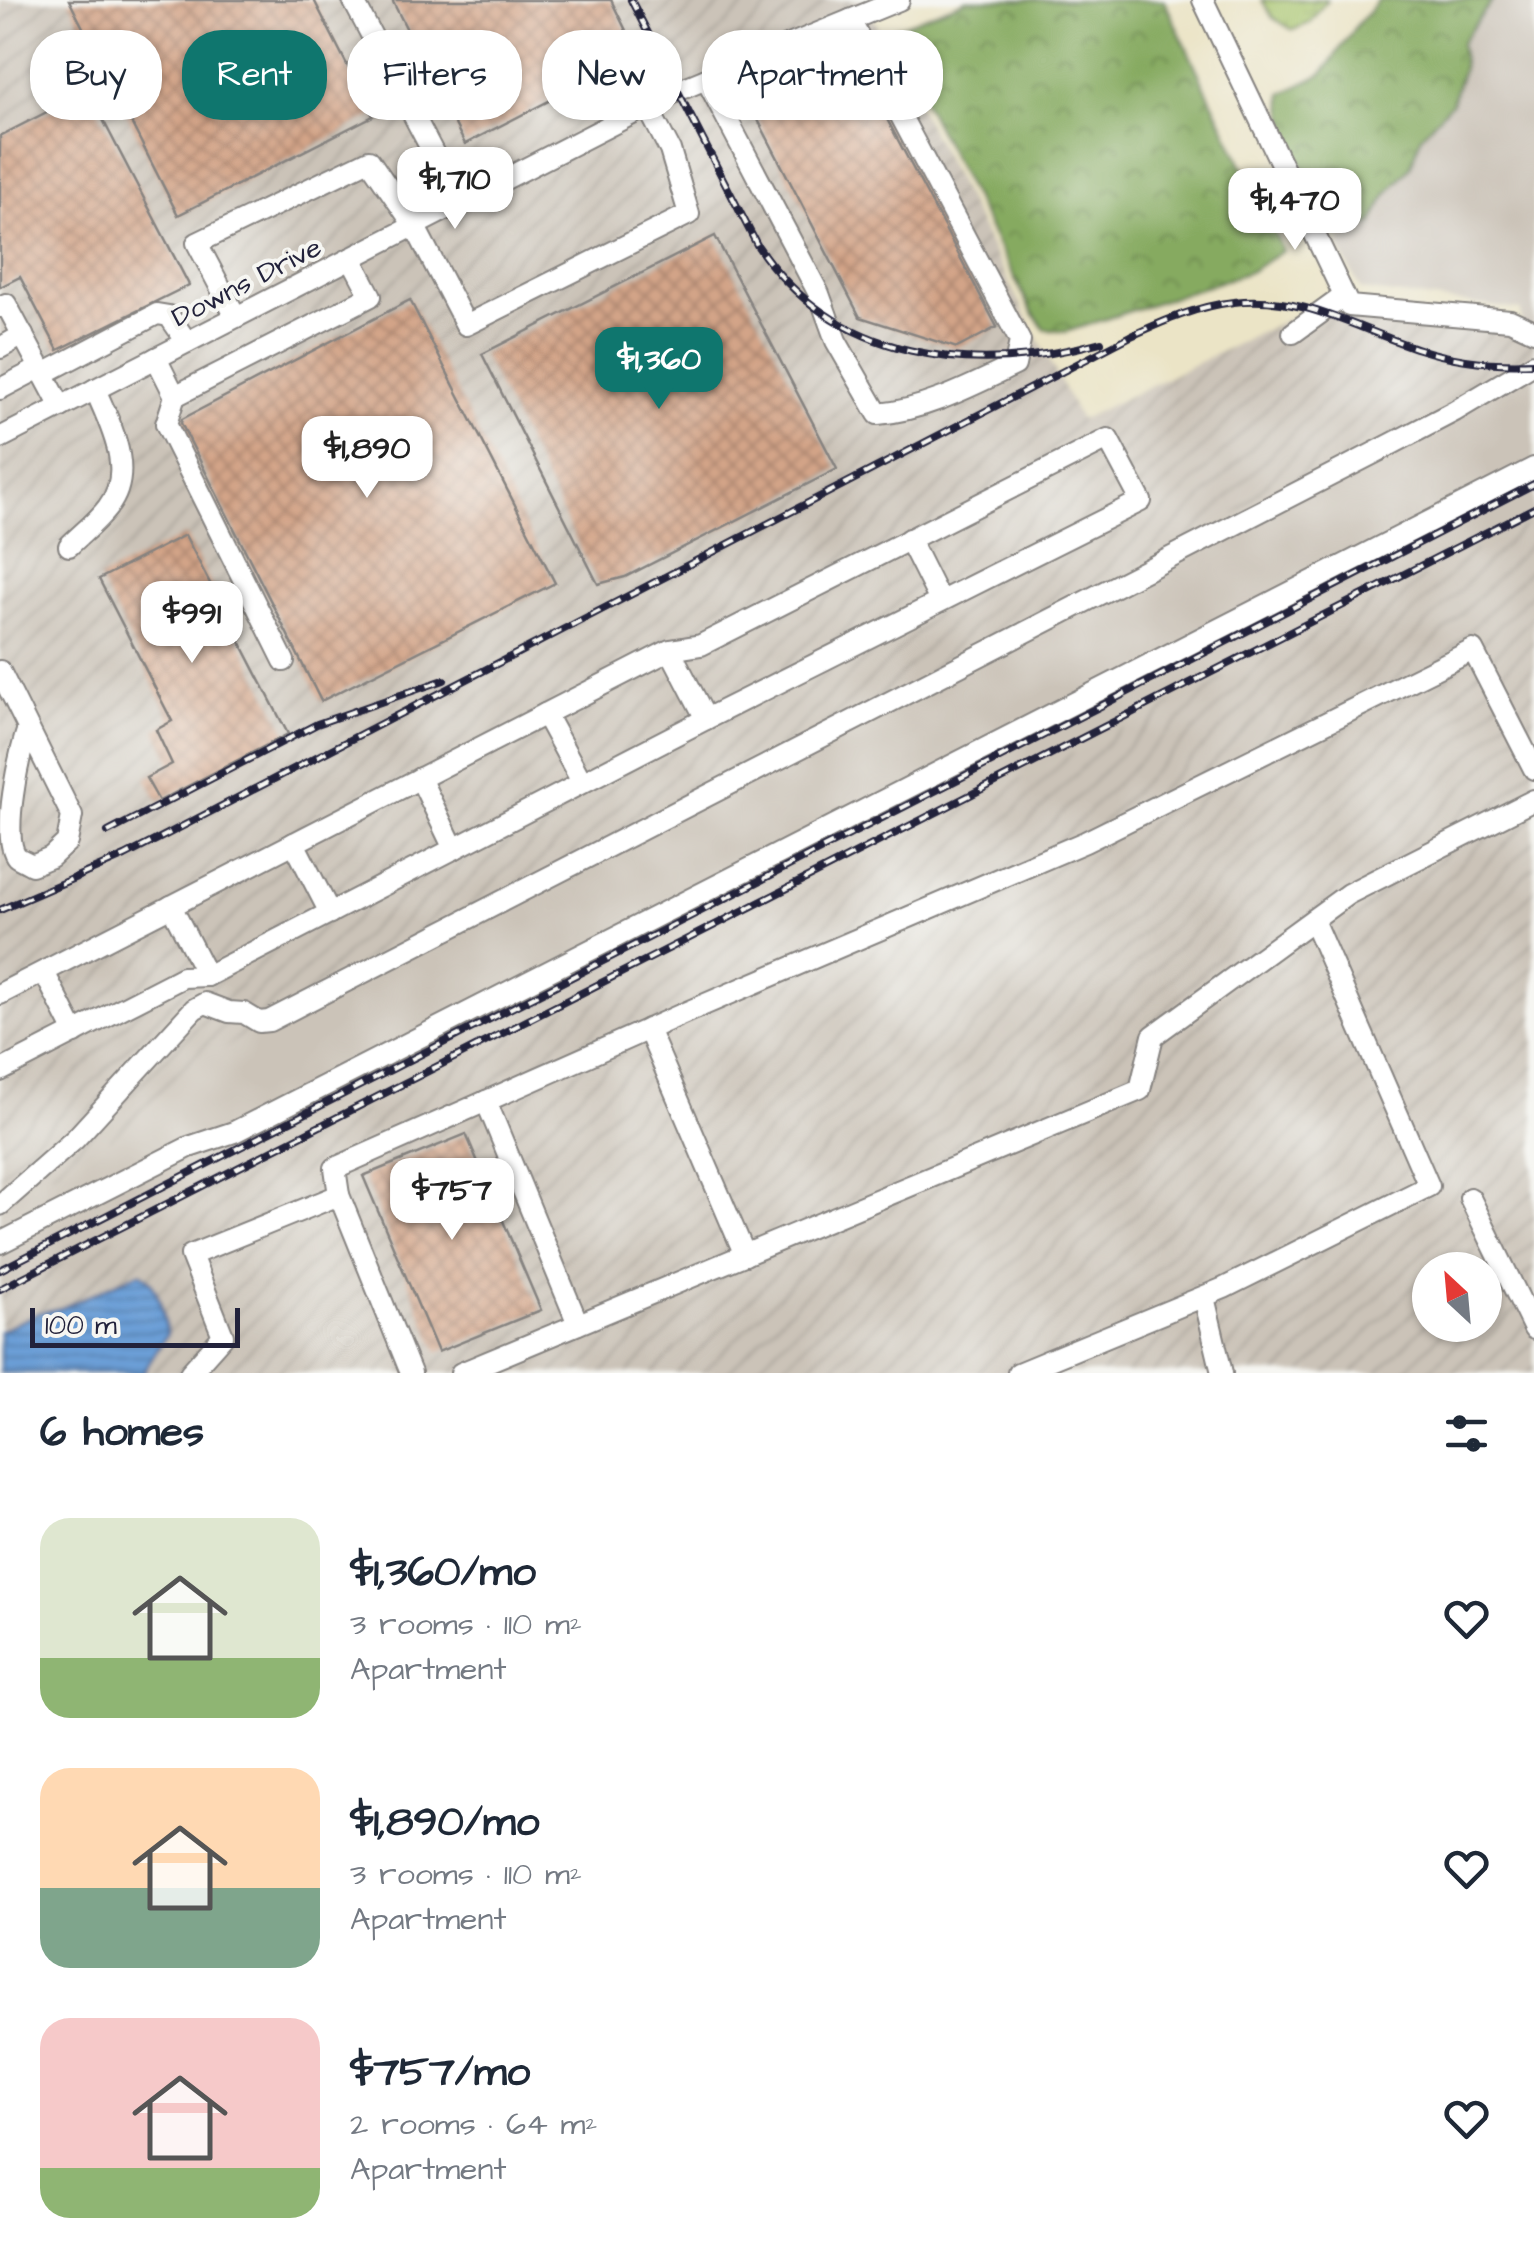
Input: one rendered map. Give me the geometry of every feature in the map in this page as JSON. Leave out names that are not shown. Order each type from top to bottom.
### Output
[{"type":"street","points":[[352,0],[460,202]]},
{"type":"street","name":"Downs Drive","points":[[826,30],[898,0]]},
{"type":"street","points":[[1203,0],[1349,306],[1510,320],[1534,331]]},
{"type":"street","points":[[850,20],[855,30]]},
{"type":"street","name":"Downs Drive","points":[[5,435],[620,120]]},
{"type":"street","points":[[236,317],[198,243],[369,160],[414,226],[466,326],[690,214],[670,150],[654,120]]},
{"type":"street","points":[[728,120],[819,294],[836,341],[878,414],[904,412],[1015,365],[1020,342],[903,120]]},
{"type":"street","points":[[175,396],[371,296],[351,258]]},
{"type":"street","points":[[1294,333],[1344,296]]},
{"type":"street","points":[[0,307],[6,304],[61,407]]},
{"type":"street","points":[[0,389],[157,314],[169,316],[186,342]]},
{"type":"street","points":[[0,348],[23,336]]},
{"type":"street","points":[[156,358],[175,396],[166,424],[284,661]]},
{"type":"street","points":[[0,1204],[75,1139],[194,1009],[205,1003],[244,1013],[259,1022],[269,1021],[1397,442],[1534,364]]},
{"type":"street","points":[[69,546],[110,505],[121,475],[117,443],[95,389]]},
{"type":"street","points":[[0,412],[5,435]]},
{"type":"street","points":[[0,994],[670,650],[701,645],[1108,439],[1141,501],[706,718],[208,976],[183,977],[0,1071]]},
{"type":"street","points":[[0,1243],[190,1147],[234,1132],[1534,468]]},
{"type":"street","points":[[909,540],[940,601]]},
{"type":"street","points":[[670,650],[706,718]]},
{"type":"street","points":[[412,1373],[339,1195],[334,1168],[1086,842],[1474,650],[1534,769]]},
{"type":"street","points":[[0,671],[72,816],[67,842],[50,857],[32,865],[18,858],[11,843],[10,822],[28,728]]},
{"type":"street","points":[[545,714],[582,782]]},
{"type":"street","points":[[420,778],[454,848]]},
{"type":"street","points":[[461,1373],[1140,1090],[1153,1036],[1348,894],[1534,800]]},
{"type":"street","points":[[294,843],[330,913]]},
{"type":"street","points":[[171,906],[208,976]]},
{"type":"street","points":[[1018,1373],[1204,1297],[1430,1186],[1313,920]]},
{"type":"street","points":[[44,972],[75,1032]]},
{"type":"street","points":[[648,1029],[745,1254]]},
{"type":"street","points":[[486,1101],[578,1324]]},
{"type":"street","points":[[190,1373],[222,1336],[191,1256],[339,1195]]},
{"type":"street","points":[[1470,1198],[1534,1329]]},
{"type":"street","points":[[1204,1297],[1222,1373]]},
{"type":"shaded area","points":[[0,0],[868,0],[865,2],[879,30],[702,30],[702,120],[926,120],[1080,420],[1331,298],[1521,330],[1534,344],[1534,359],[266,1017],[98,1149],[0,1200]]},
{"type":"shaded area","points":[[1493,0],[1534,0],[1534,344],[1521,330],[1521,310],[1361,290],[1339,248],[1345,233],[1372,224],[1387,194],[1411,166],[1421,136],[1452,102],[1463,68],[1461,43]]},
{"type":"shaded area","points":[[1534,359],[1534,520],[0,1294],[0,1200],[98,1149],[265,1017]]},
{"type":"shaded area","points":[[1534,520],[1534,1373],[0,1373],[0,1294]]},
{"type":"green space","points":[[967,0],[1164,0],[1283,251],[1249,272],[1066,332],[1044,329],[933,120],[943,120],[943,30],[895,28]]},
{"type":"green space","points":[[1262,0],[1327,0],[1309,23],[1293,30],[1272,17]]},
{"type":"green space","points":[[1379,0],[1493,0],[1461,43],[1463,68],[1452,102],[1421,136],[1411,166],[1387,194],[1372,224],[1345,233],[1303,168],[1288,131],[1282,94],[1322,74]]},
{"type":"water","points":[[140,1272],[156,1291],[167,1334],[143,1373],[0,1373],[0,1331]]},
{"type":"building","points":[[69,0],[314,0],[347,65],[347,120],[365,120],[178,215],[130,120],[162,120],[162,30],[84,30]]},
{"type":"building","points":[[392,0],[611,0],[626,30],[542,30],[542,104],[522,115],[522,30],[407,30]]},
{"type":"building","points":[[31,120],[103,120],[189,285],[58,350],[20,277],[0,287],[0,136]]},
{"type":"building","points":[[453,120],[512,120],[465,144]]},
{"type":"building","points":[[758,120],[887,120],[997,327],[957,348],[860,317]]},
{"type":"building","points":[[715,236],[837,469],[625,577],[598,584],[482,354]]},
{"type":"building","points":[[410,300],[555,583],[321,701],[181,423],[182,419]]},
{"type":"building","points":[[185,535],[288,734],[159,801],[146,778],[172,764],[156,730],[172,721],[99,579]]},
{"type":"building","points":[[466,1134],[541,1310],[438,1352],[363,1176]]},
{"type":"railway","points":[[631,0],[757,245],[789,284],[826,314],[867,336],[911,351],[957,358],[1053,353],[1101,342]]},
{"type":"railway","points":[[0,910],[125,856],[1131,336],[1181,315],[1234,302],[1283,303],[1447,357],[1490,363],[1534,363]]},
{"type":"railway","points":[[0,1270],[1534,484]]},
{"type":"railway","points":[[0,1289],[1534,508]]},
{"type":"railway","points":[[108,832],[317,724],[444,680]]}]
